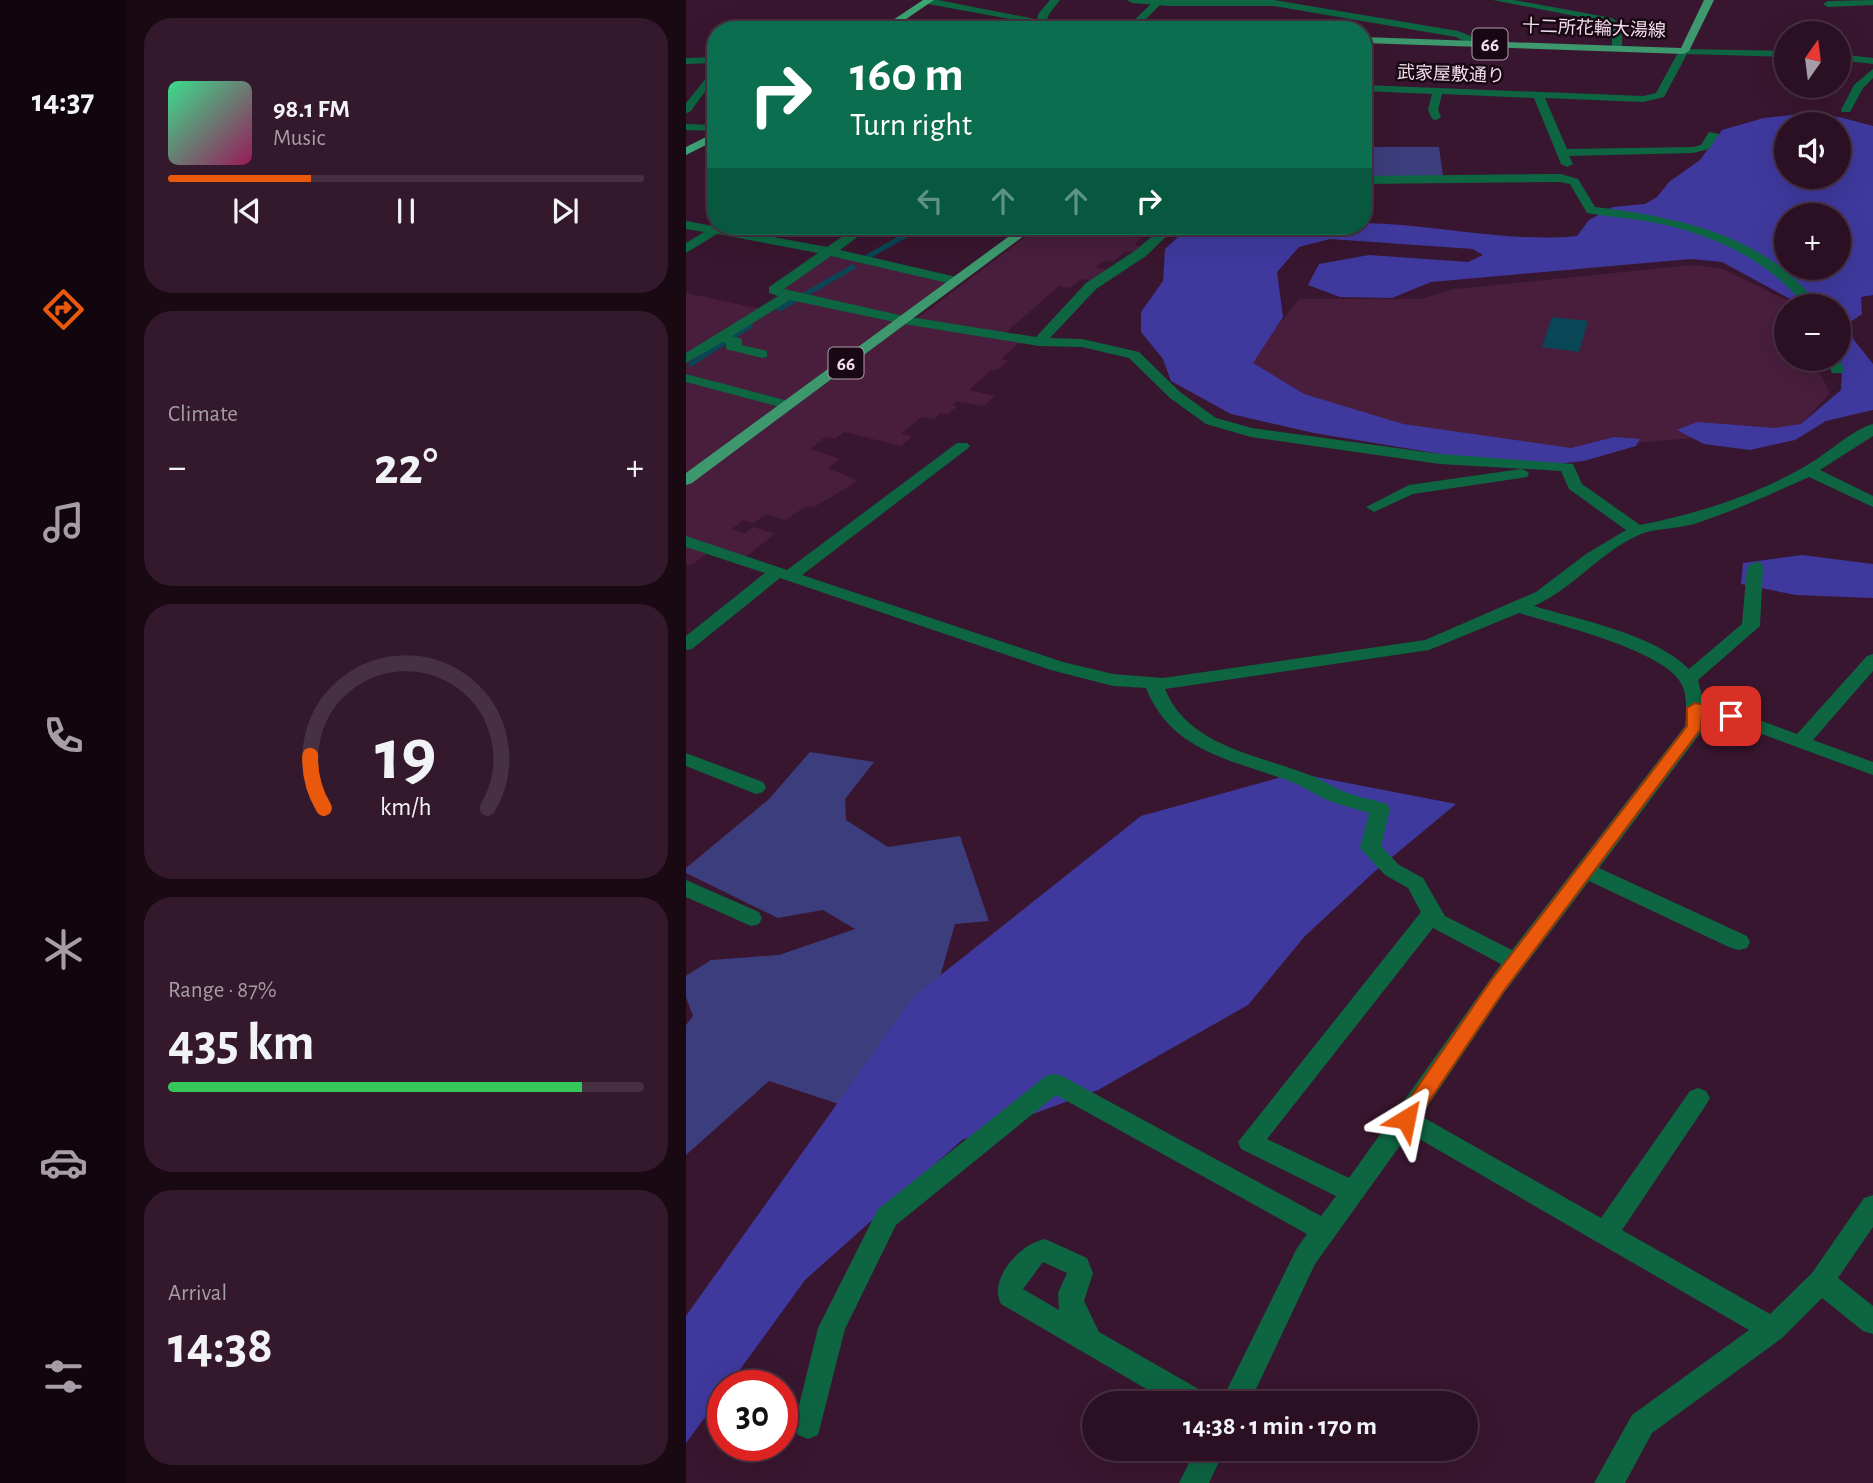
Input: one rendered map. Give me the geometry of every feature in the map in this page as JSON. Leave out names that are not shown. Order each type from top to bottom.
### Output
[{"type":"highway","points":[[896,21],[926,0]]},
{"type":"highway","points":[[686,152],[707,140]]},
{"type":"main road","name":"十二所花輪大湯線","points":[[1372,40],[1684,51],[1709,0]]},
{"type":"main road","name":"66","points":[[686,480],[1019,235]]},
{"type":"street","points":[[926,0],[1017,21]]},
{"type":"street","points":[[1041,21],[1049,4],[1055,0]]},
{"type":"street","points":[[1132,0],[1274,3],[1445,32],[1464,36],[1473,43]]},
{"type":"street","points":[[1499,0],[1609,20],[1617,26],[1617,48]]},
{"type":"street","points":[[1138,21],[1159,1]]},
{"type":"street","points":[[1828,4],[1873,2]]},
{"type":"street","points":[[1684,51],[1774,54]]},
{"type":"street","name":"武家屋敷通り","points":[[1372,88],[1653,98],[1660,95],[1684,51]]},
{"type":"street","points":[[1852,59],[1873,61]]},
{"type":"street","points":[[686,61],[707,60]]},
{"type":"street","points":[[1846,110],[1855,92],[1873,72]]},
{"type":"street","points":[[686,110],[707,82]]},
{"type":"street","points":[[686,91],[701,91]]},
{"type":"street","points":[[1436,117],[1433,110],[1438,91]]},
{"type":"street","points":[[1855,92],[1868,94]]},
{"type":"street","points":[[1538,95],[1569,173],[1561,178]]},
{"type":"street","points":[[686,127],[707,128]]},
{"type":"street","points":[[1562,153],[1693,150],[1705,147],[1713,134]]},
{"type":"street","points":[[1372,180],[1561,178],[1574,182],[1591,210],[1658,219],[1691,227],[1724,240],[1775,268],[1800,294]]},
{"type":"street","points":[[686,225],[707,229]]},
{"type":"street","points":[[686,249],[707,235]]},
{"type":"street","points":[[742,235],[827,251],[956,281]]},
{"type":"street","points":[[852,235],[774,290],[788,296],[904,320],[1039,342],[1082,343],[1134,355],[1151,369],[1175,396],[1211,421],[1251,432],[1440,459],[1567,467],[1575,486],[1637,530]]},
{"type":"street","points":[[1039,342],[1091,286],[1140,253],[1161,235]]},
{"type":"street","points":[[686,359],[788,296]]},
{"type":"street","points":[[721,338],[737,342],[731,346],[762,354]]},
{"type":"street","points":[[686,378],[787,405]]},
{"type":"street","points":[[686,541],[1057,666],[1113,680],[1163,684],[1429,645],[1542,596],[1592,558],[1637,530],[1687,521],[1753,497],[1808,471],[1873,429]]},
{"type":"street","points":[[686,645],[962,446]]},
{"type":"street","points":[[1808,471],[1873,502]]},
{"type":"street","points":[[1374,507],[1409,490],[1539,472],[1570,473]]},
{"type":"street","points":[[1688,678],[1751,626],[1755,567]]},
{"type":"street","points":[[1240,1391],[1306,1256],[1516,962],[1695,727],[1695,708],[1688,678],[1661,656],[1519,607]]},
{"type":"street","points":[[1799,743],[1873,660]]},
{"type":"street","points":[[1153,683],[1163,708],[1177,724],[1201,741],[1233,756],[1307,781],[1331,794],[1380,809],[1370,848],[1392,870],[1416,883],[1437,921],[1516,962]]},
{"type":"street","points":[[1695,708],[1731,716],[1873,769]]},
{"type":"street","points":[[686,759],[756,787]]},
{"type":"street","points":[[1587,871],[1738,942]]},
{"type":"street","points":[[686,888],[751,918]]},
{"type":"street","points":[[1353,1192],[1250,1142],[1433,913]]},
{"type":"street","points":[[808,1426],[832,1328],[887,1217],[1054,1083],[1324,1231]]},
{"type":"street","points":[[1605,1234],[1698,1098]]},
{"type":"street","points":[[1406,1119],[1772,1329]]},
{"type":"street","points":[[1609,1483],[1642,1424],[1772,1329],[1821,1281],[1873,1206]]},
{"type":"street","points":[[1821,1281],[1873,1322]]},
{"type":"street","points":[[1089,1341],[1176,1391]]},
{"type":"street","points":[[1194,1483],[1205,1461]]},
{"type":"shaded area","points":[[1774,117],[1774,189],[1851,189],[1851,120],[1873,126],[1873,295],[1861,297],[1862,314],[1851,322],[1851,294],[1781,294],[1722,262],[1691,259],[1431,282],[1392,298],[1340,297],[1308,285],[1319,264],[1369,255],[1468,262],[1483,255],[1473,249],[1330,239],[1299,247],[1277,272],[1283,317],[1253,363],[1304,394],[1403,424],[1571,448],[1614,437],[1640,439],[1636,446],[1584,461],[1537,466],[1471,459],[1314,433],[1231,414],[1171,381],[1163,359],[1141,332],[1141,312],[1163,281],[1165,249],[1179,236],[1372,235],[1372,223],[1524,237],[1577,236],[1589,220],[1613,207],[1645,204],[1657,197],[1669,182],[1700,160],[1722,130]]},
{"type":"shaded area","points":[[1372,147],[1439,147],[1443,176],[1372,176]]},
{"type":"shaded area","points":[[1028,235],[1120,235],[1141,238],[1134,245],[1146,248],[1141,253],[1126,251],[1113,262],[1103,261],[1096,267],[1113,271],[1099,282],[1082,279],[1070,288],[1059,286],[1003,335],[1024,339],[1001,359],[1009,361],[997,370],[991,370],[969,390],[995,396],[984,406],[957,401],[952,405],[957,406],[948,414],[940,413],[934,419],[922,417],[901,433],[912,437],[901,446],[844,432],[835,439],[825,437],[810,449],[840,459],[828,468],[858,481],[814,507],[806,506],[786,520],[766,514],[754,523],[743,520],[732,529],[745,533],[753,527],[775,534],[743,559],[712,550],[693,564],[686,564],[686,359],[787,296],[774,290],[827,251],[956,281],[904,320],[914,321]]},
{"type":"shaded area","points":[[1693,265],[1723,269],[1775,294],[1774,371],[1815,371],[1821,375],[1830,393],[1796,430],[1556,449],[1280,408],[1236,379],[1299,299],[1421,299],[1455,289]]},
{"type":"shaded area","points":[[686,293],[761,309],[686,355]]},
{"type":"shaded area","points":[[1851,334],[1873,364],[1873,410],[1826,421],[1795,440],[1750,450],[1704,444],[1677,430],[1697,422],[1775,428],[1801,424],[1841,390],[1842,371],[1851,371]]},
{"type":"shaded area","points":[[1802,555],[1873,564],[1873,598],[1796,595],[1741,584],[1743,563]]},
{"type":"shaded area","points":[[810,752],[874,762],[845,799],[846,820],[888,847],[960,836],[989,921],[955,924],[923,1037],[857,1110],[769,1081],[686,1155],[686,1025],[693,1016],[686,997],[686,976],[711,960],[779,955],[855,929],[823,910],[778,918],[686,873],[686,868],[768,800]]},
{"type":"shaded area","points":[[1296,773],[1456,804],[1373,873],[1305,936],[1248,1005],[1098,1090],[962,1140],[805,1280],[740,1370],[707,1370],[707,1415],[686,1443],[686,1316],[913,997],[1141,816]]},
{"type":"water","points":[[1552,317],[1588,321],[1579,352],[1542,347]]},
{"type":"waterway","points":[[867,257],[906,235]]},
{"type":"waterway","points":[[806,294],[853,267]]},
{"type":"waterway","points":[[779,309],[797,299]]},
{"type":"waterway","points":[[691,364],[750,326]]},
{"type":"route","points":[[1406,1119],[1496,987],[1695,727],[1695,708],[1731,716]]}]
